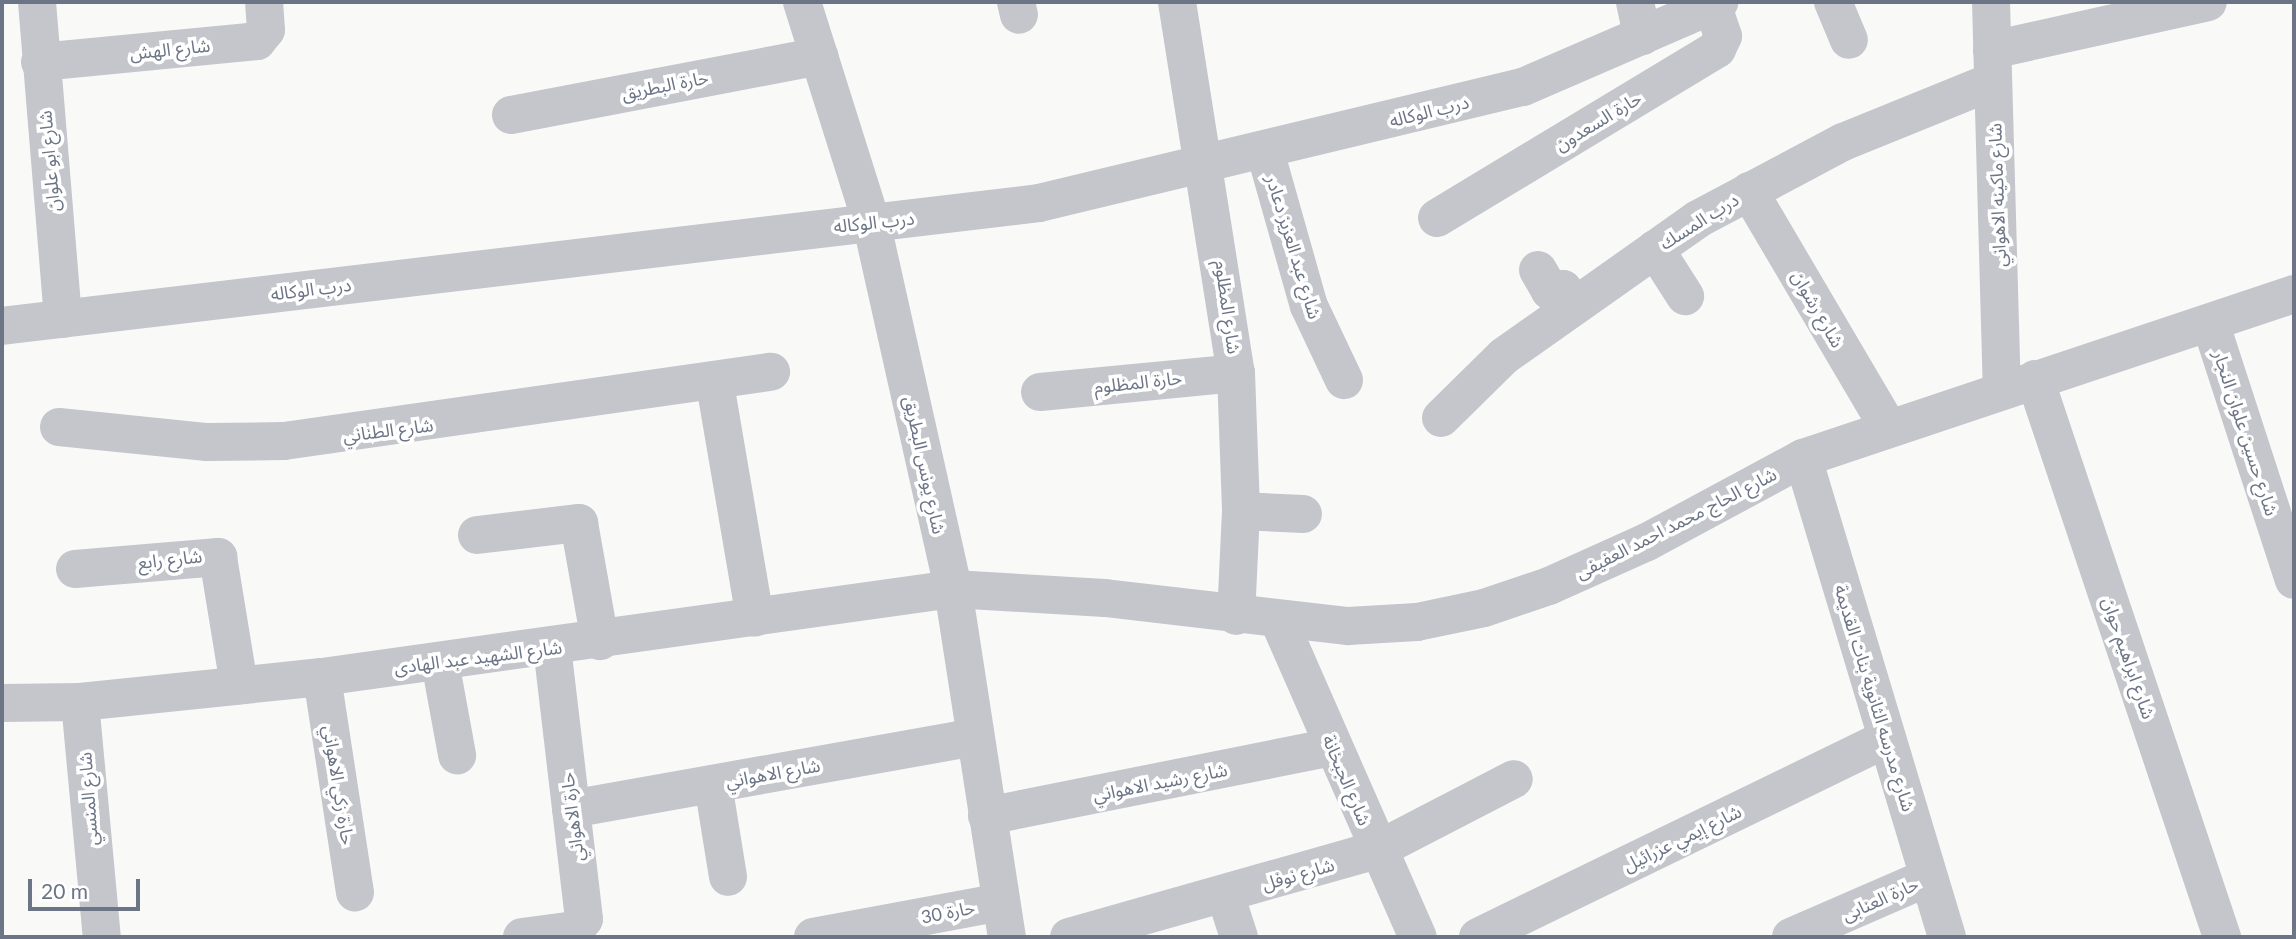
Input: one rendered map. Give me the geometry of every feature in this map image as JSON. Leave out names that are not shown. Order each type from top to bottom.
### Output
[{"type":"street","name":"شارع ابو علوان","points":[[37,2],[63,319]]},
{"type":"street","name":"شارع الهش","points":[[40,62],[257,41],[266,30],[264,2]]},
{"type":"street","name":"شارع يونس البطريق","points":[[802,2],[871,221],[953,589],[1004,920]]},
{"type":"street","points":[[1833,2],[1849,40]]},
{"type":"street","name":"شارع ماكينه الاهواني","points":[[1991,2],[1993,65],[2019,384]]},
{"type":"street","name":"درب المسك","points":[[1441,418],[1504,356],[1655,249],[1749,191],[1993,65],[2208,2]]},
{"type":"street","name":"شارع المظلوم","points":[[1185,3],[1204,166],[1236,373],[1241,511],[1236,616]]},
{"type":"street","name":"درب الوكاله","points":[[2,326],[1039,203],[1204,166],[1523,88],[1638,19],[1715,3]]},
{"type":"street","name":"حارة السعدون","points":[[1437,218],[1717,50],[1724,36],[1715,3]]},
{"type":"street","name":"حارة البطريق","points":[[511,115],[819,56]]},
{"type":"street","name":"شارع عبد العزيز دعادر","points":[[1265,151],[1309,306],[1345,380]]},
{"type":"street","name":"شارع رشوان","points":[[1749,191],[1888,427]]},
{"type":"street","points":[[1655,249],[1685,296]]},
{"type":"street","points":[[1538,270],[1550,291],[1563,289],[1572,306]]},
{"type":"street","name":"شارع الحاج محمد احمد العفيفى","points":[[953,589],[1105,597],[1279,621],[1403,623],[1484,608],[1647,542],[1803,458],[2019,384],[2211,325],[2294,294]]},
{"type":"street","name":"شارع حسين علوان النجار","points":[[2211,325],[2294,580]]},
{"type":"street","name":"شارع الطناني","points":[[59,427],[195,441],[284,441],[715,384],[771,372]]},
{"type":"street","name":"حارة المظلوم","points":[[1040,392],[1236,373]]},
{"type":"street","points":[[715,384],[755,618]]},
{"type":"street","name":"شارع ابراهيم حوان","points":[[2019,384],[2222,937]]},
{"type":"street","name":"شارع مدرسه الثانوية بنات القديمة","points":[[1803,458],[1947,937]]},
{"type":"street","points":[[1241,511],[1303,514]]},
{"type":"street","points":[[477,535],[579,523],[600,640]]},
{"type":"street","name":"شارع رابع","points":[[75,569],[218,557],[239,685]]},
{"type":"street","name":"شارع الشهيد عبد الهادى","points":[[2,703],[80,702],[322,677],[953,589]]},
{"type":"street","name":"شارع الجبخانة","points":[[1279,621],[1377,850],[1418,937]]},
{"type":"street","name":"حارة الاهواني","points":[[522,937],[575,930],[582,924],[552,647]]},
{"type":"street","points":[[440,662],[457,755]]},
{"type":"street","name":"حارة زكي الاهواني","points":[[322,677],[355,892]]},
{"type":"street","name":"شارع المنسي","points":[[80,702],[102,937]]},
{"type":"street","name":"شارع الاهواني","points":[[571,809],[975,737]]},
{"type":"street","name":"شارع إيمي عزرائيل","points":[[1478,937],[1886,739]]},
{"type":"street","name":"شارع رشيد الاهواني","points":[[987,816],[1334,747]]},
{"type":"street","name":"شارع نوفل","points":[[1069,937],[1377,850],[1514,779]]},
{"type":"street","points":[[713,784],[729,877]]},
{"type":"street","name":"حارة العنابى","points":[[1791,937],[1929,877]]},
{"type":"street","points":[[1225,894],[1239,937]]},
{"type":"street","name":"حارة 30","points":[[813,937],[1004,920]]}]
